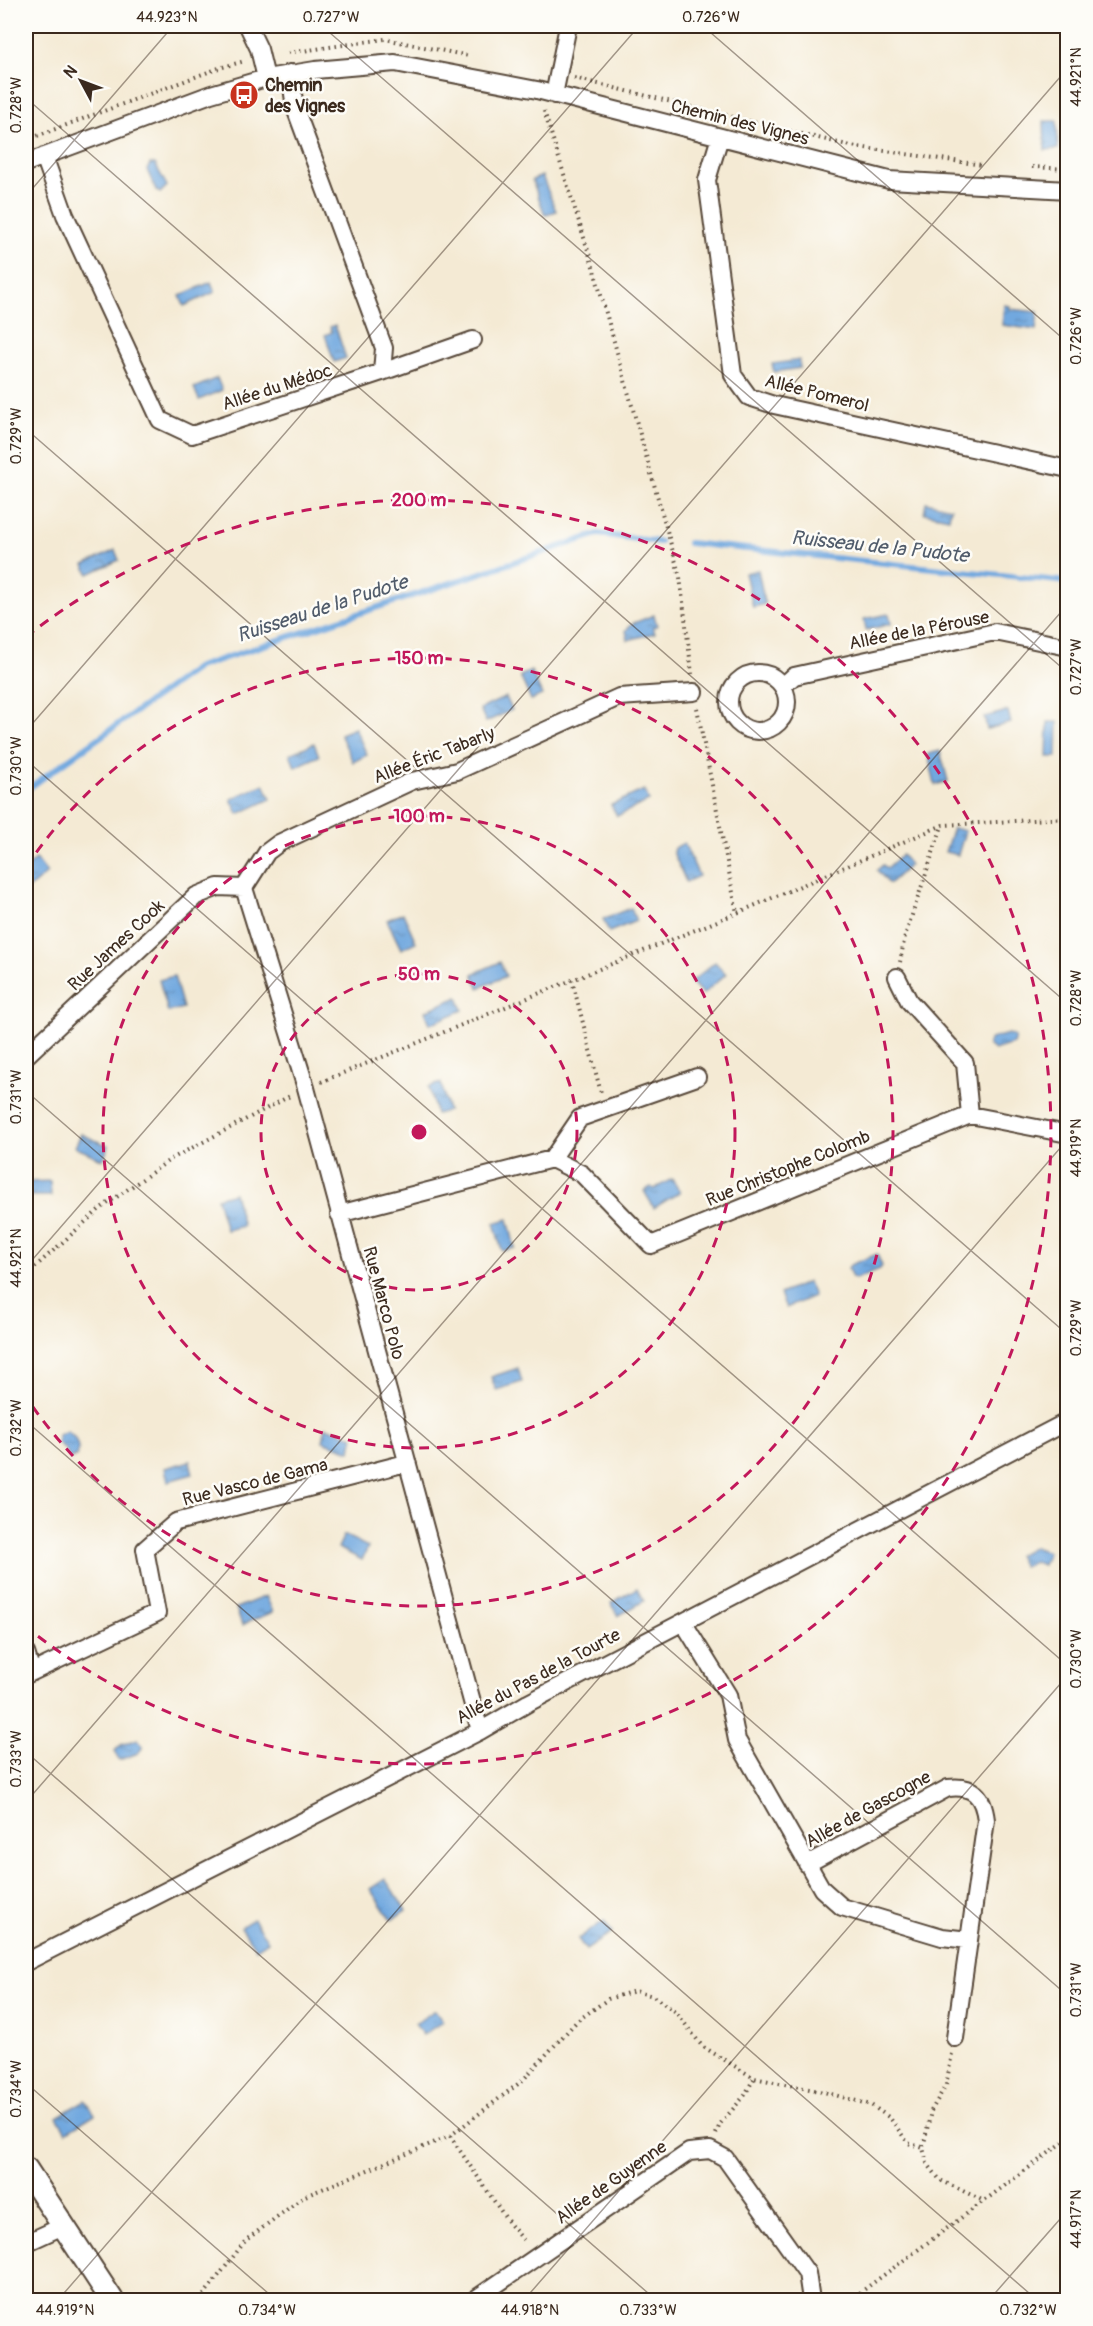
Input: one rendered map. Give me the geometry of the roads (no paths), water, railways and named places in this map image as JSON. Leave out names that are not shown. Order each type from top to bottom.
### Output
[{"type":"main road","points":[[26,2169],[112,2301]]},
{"type":"street","points":[[248,26],[259,49],[266,78]]},
{"type":"street","points":[[554,95],[568,26]]},
{"type":"street","name":"Chemin des Vignes","points":[[26,163],[211,94],[266,78],[290,73],[395,63],[537,90],[889,180],[1068,190]]},
{"type":"street","points":[[290,73],[295,108],[384,348],[382,372]]},
{"type":"street","name":"Allée Pomerol","points":[[720,137],[707,180],[733,375],[749,397],[774,405],[1068,469]]},
{"type":"street","name":"Allée du Médoc","points":[[44,156],[65,215],[160,420],[192,435],[473,340]]},
{"type":"street","name":"Allée de la Pérouse","points":[[783,686],[794,676],[995,632],[1068,647]]},
{"type":"street","name":"Allée Éric Tabarly","points":[[244,888],[267,852],[279,843],[412,781],[457,771],[619,697],[694,692]]},
{"type":"street","name":"Rue James Cook","points":[[26,1056],[196,896],[218,887],[244,888]]},
{"type":"street","name":"Rue Marco Polo","points":[[244,888],[306,1088],[480,1731]]},
{"type":"street","points":[[897,977],[909,1001],[965,1063],[970,1114],[1068,1134]]},
{"type":"street","points":[[339,1214],[552,1159],[580,1118],[697,1077]]},
{"type":"street","name":"Rue Christophe Colomb","points":[[552,1159],[582,1174],[651,1245],[970,1114]]},
{"type":"street","name":"Allée du Pas de la Tourte","points":[[26,1962],[480,1731],[528,1703],[1068,1421]]},
{"type":"street","name":"Rue Vasco de Gama","points":[[26,1653],[29,1673],[157,1613],[145,1549],[176,1522],[406,1463]]},
{"type":"street","name":"Allée de Gascogne","points":[[683,1622],[728,1695],[737,1740],[822,1889],[842,1907],[942,1937],[969,1940]]},
{"type":"street","name":"Allée de Gascogne","points":[[807,1864],[948,1788],[962,1786],[974,1792],[984,1805],[986,1820],[955,2038]]},
{"type":"street","name":"Allée de Guyenne","points":[[474,2301],[689,2151],[710,2150],[725,2158],[807,2273],[811,2301]]},
{"type":"street","points":[[26,2243],[63,2226]]},
{"type":"water","points":[[1044,121],[1057,121],[1058,149],[1045,150]]},
{"type":"water","points":[[150,164],[155,164],[167,186],[160,193],[156,190],[147,170]]},
{"type":"water","points":[[542,176],[556,211],[545,215],[532,180]]},
{"type":"water","points":[[211,282],[215,292],[184,306],[180,296]]},
{"type":"water","points":[[1004,305],[1010,306],[1010,309],[1038,312],[1036,330],[1002,325]]},
{"type":"water","points":[[335,325],[346,358],[334,362],[325,335],[332,332],[330,327]]},
{"type":"water","points":[[799,360],[800,368],[774,372],[772,364]]},
{"type":"water","points":[[217,378],[222,390],[199,400],[194,388]]},
{"type":"water","points":[[926,502],[951,508],[949,518],[924,513]]},
{"type":"water","points":[[115,550],[119,560],[89,574],[84,565]]},
{"type":"water","points":[[758,570],[765,604],[753,607],[745,573]]},
{"type":"water","points":[[889,614],[891,624],[866,630],[864,619]]},
{"type":"water","points":[[654,615],[657,626],[653,627],[655,633],[628,640],[626,631],[631,624]]},
{"type":"water","points":[[531,671],[542,695],[531,700],[520,676]]},
{"type":"water","points":[[506,697],[512,710],[486,722],[480,709]]},
{"type":"water","points":[[1008,711],[1011,723],[987,729],[984,717]]},
{"type":"water","points":[[1048,722],[1058,722],[1057,757],[1047,757]]},
{"type":"water","points":[[355,728],[367,755],[353,762],[340,734]]},
{"type":"water","points":[[314,743],[319,756],[295,767],[290,754]]},
{"type":"water","points":[[940,751],[948,781],[935,785],[928,754]]},
{"type":"water","points":[[264,784],[271,799],[238,814],[231,799]]},
{"type":"water","points":[[644,790],[649,801],[617,816],[611,805]]},
{"type":"water","points":[[953,828],[965,831],[958,855],[945,852]]},
{"type":"water","points":[[684,843],[699,876],[686,882],[673,852],[674,848]]},
{"type":"water","points":[[902,855],[910,865],[889,884],[877,870],[883,865],[887,868]]},
{"type":"water","points":[[36,859],[47,873],[26,891],[26,868]]},
{"type":"water","points":[[631,908],[636,921],[609,932],[603,919]]},
{"type":"water","points":[[403,913],[416,942],[401,949],[387,920]]},
{"type":"water","points":[[500,962],[506,976],[479,988],[473,974]]},
{"type":"water","points":[[715,962],[726,974],[703,994],[691,982]]},
{"type":"water","points":[[174,976],[183,1008],[168,1012],[159,980]]},
{"type":"water","points":[[458,997],[463,1010],[430,1024],[425,1011]]},
{"type":"water","points":[[1008,1034],[1015,1037],[1013,1044],[994,1050],[988,1045],[990,1039]]},
{"type":"water","points":[[441,1083],[448,1111],[436,1114],[429,1087]]},
{"type":"water","points":[[81,1134],[109,1146],[103,1160],[75,1147]]},
{"type":"water","points":[[672,1179],[680,1192],[654,1208],[644,1191],[651,1187],[654,1189]]},
{"type":"water","points":[[50,1181],[51,1196],[27,1196],[27,1182]]},
{"type":"water","points":[[234,1193],[243,1226],[226,1230],[217,1198]]},
{"type":"water","points":[[508,1219],[515,1248],[502,1251],[494,1223]]},
{"type":"water","points":[[877,1254],[882,1266],[880,1269],[855,1279],[852,1278],[848,1268],[850,1265]]},
{"type":"water","points":[[808,1282],[814,1296],[786,1308],[780,1294]]},
{"type":"water","points":[[518,1368],[522,1382],[496,1390],[491,1377]]},
{"type":"water","points":[[326,1427],[354,1437],[350,1451],[323,1441]]},
{"type":"water","points":[[67,1431],[78,1445],[77,1456],[70,1459],[58,1443],[58,1435]]},
{"type":"water","points":[[190,1461],[193,1474],[168,1481],[165,1468]]},
{"type":"water","points":[[344,1535],[368,1547],[362,1560],[338,1548]]},
{"type":"water","points":[[1033,1547],[1048,1552],[1043,1565],[1034,1562],[1023,1567],[1017,1555]]},
{"type":"water","points":[[637,1588],[644,1601],[618,1616],[611,1603]]},
{"type":"water","points":[[266,1596],[273,1612],[242,1625],[236,1608]]},
{"type":"water","points":[[138,1739],[143,1747],[138,1753],[119,1760],[115,1751],[121,1745]]},
{"type":"water","points":[[385,1879],[406,1910],[391,1920],[370,1889]]},
{"type":"water","points":[[253,1919],[268,1941],[256,1949],[241,1927]]},
{"type":"water","points":[[604,1921],[612,1933],[586,1950],[578,1939]]},
{"type":"water","points":[[435,2010],[443,2021],[423,2035],[415,2024]]},
{"type":"water","points":[[85,2100],[95,2114],[66,2132],[57,2117]]},
{"type":"waterway","name":"Ruisseau de la Pudote","points":[[26,790],[198,667],[598,534],[660,542]]},
{"type":"waterway","name":"Ruisseau de la Pudote","points":[[689,543],[1068,582]]},
{"type":"place","name":"Chemin des Vignes","points":[[244,95]]}]
